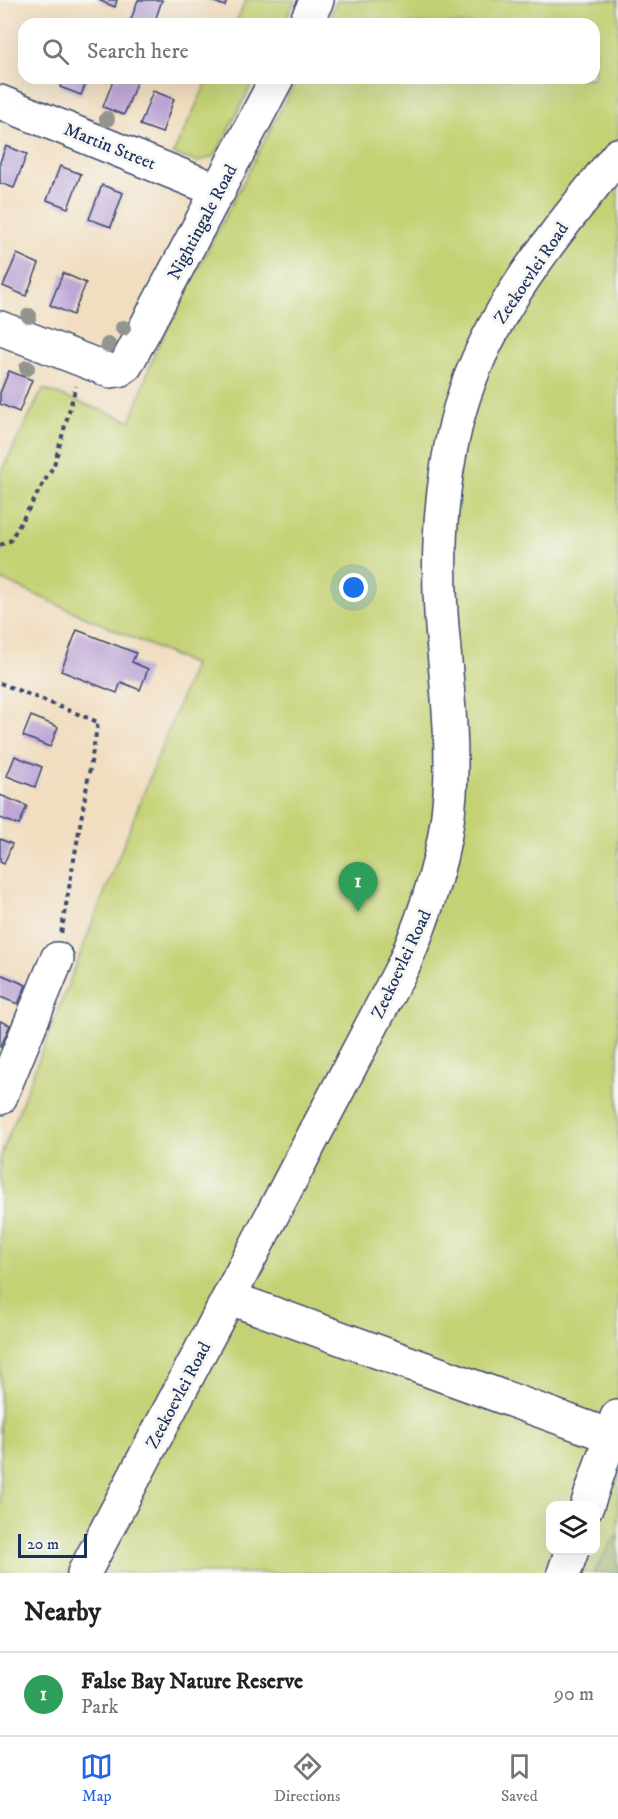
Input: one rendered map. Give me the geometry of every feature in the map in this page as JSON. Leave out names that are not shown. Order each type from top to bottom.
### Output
[{"type":"street","points":[[308,18],[317,0]]},
{"type":"street","name":"Nightingale Road","points":[[118,368],[219,190],[274,84]]},
{"type":"street","name":"Martin Street","points":[[0,102],[219,190]]},
{"type":"street","name":"Zeekoevlei Road","points":[[84,1573],[404,964],[430,900],[446,828],[450,795],[451,753],[441,610],[440,533],[442,498],[456,423],[466,389],[484,346],[505,306],[536,259],[618,155]]},
{"type":"street","points":[[0,328],[118,368]]},
{"type":"street","points":[[0,1098],[57,959]]},
{"type":"street","points":[[230,1298],[614,1426],[589,1501]]},
{"type":"street","points":[[564,1573],[571,1555]]},
{"type":"path","points":[[0,545],[10,541],[54,465],[77,382],[118,368]]},
{"type":"path","points":[[0,682],[98,722],[57,959]]},
{"type":"green space","points":[[246,0],[295,0],[286,18],[238,18]]},
{"type":"green space","points":[[338,0],[618,0],[618,1573],[0,1573],[0,1158],[194,665],[0,579],[0,474],[43,389],[131,421],[155,352],[294,84],[600,84],[600,18],[328,18]]},
{"type":"green space","points":[[206,84],[252,84],[215,156],[197,162],[173,154]]},
{"type":"green space","points":[[615,1537],[618,1537],[618,1573],[593,1573]]},
{"type":"building","points":[[98,0],[117,0],[115,7]]},
{"type":"building","points":[[138,0],[162,0],[156,18],[131,18]]},
{"type":"building","points":[[209,0],[227,0],[225,6]]},
{"type":"building","points":[[61,84],[86,84],[81,95],[60,87]]},
{"type":"building","points":[[112,84],[136,84],[124,115],[103,107]]},
{"type":"building","points":[[153,91],[174,99],[162,133],[140,125]]},
{"type":"building","points":[[6,146],[27,154],[14,188],[0,183],[0,162]]},
{"type":"building","points":[[60,166],[81,174],[68,208],[47,200]]},
{"type":"building","points":[[102,185],[123,193],[111,227],[89,219]]},
{"type":"building","points":[[17,254],[39,264],[26,296],[3,286]]},
{"type":"building","points":[[63,273],[86,283],[73,315],[50,305]]},
{"type":"building","points":[[9,371],[32,380],[19,412],[0,404],[0,393]]},
{"type":"building","points":[[77,630],[136,653],[132,662],[148,669],[140,690],[121,682],[117,693],[61,671]]},
{"type":"building","points":[[31,716],[58,727],[50,747],[23,736]]},
{"type":"building","points":[[15,756],[42,767],[35,787],[7,776]]},
{"type":"building","points":[[0,795],[27,806],[19,825],[0,818]]},
{"type":"building","points":[[0,839],[12,844],[4,864],[0,862]]},
{"type":"building","points":[[0,974],[26,985],[18,1004],[0,997]]},
{"type":"building","points":[[0,1021],[10,1025],[0,1048]]},
{"type":"place","name":"False Bay Nature Reserve","points":[[358,912]]}]
